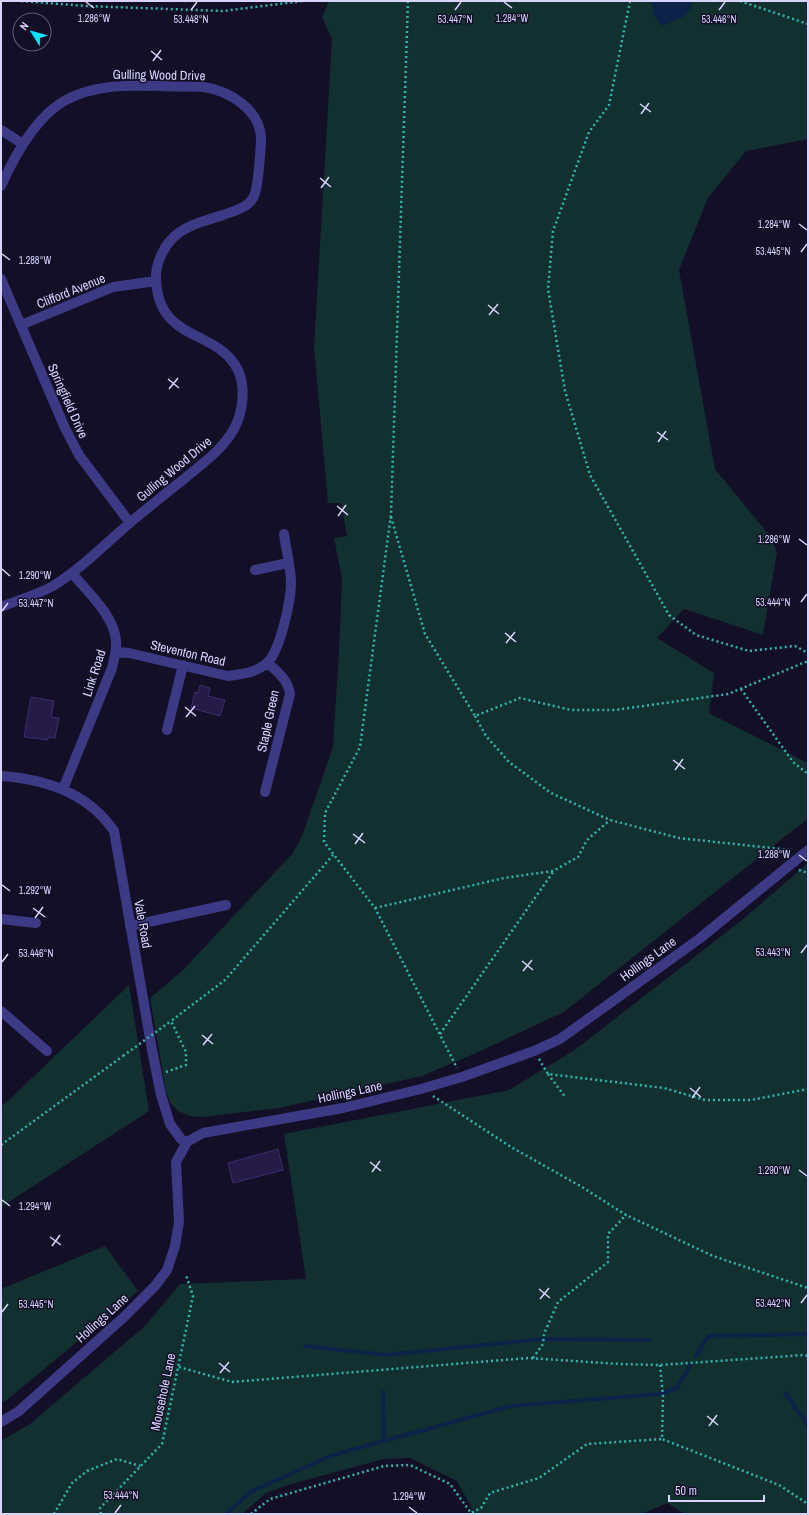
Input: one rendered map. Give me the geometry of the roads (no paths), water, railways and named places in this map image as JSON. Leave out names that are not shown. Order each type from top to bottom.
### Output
[{"type":"street","name":"Gulling Wood Drive","points":[[2,605],[48,588],[72,574],[130,523],[211,457],[224,443],[234,428],[240,412],[242,396],[242,381],[237,369],[226,354],[218,348],[178,326],[170,319],[163,308],[156,281],[157,269],[162,253],[170,241],[180,231],[239,210],[250,203],[256,193],[261,137],[258,121],[250,110],[237,100],[220,92],[205,88],[131,85],[107,87],[84,93],[64,101],[46,114],[23,144]]},
{"type":"street","points":[[1,130],[23,144],[10,166],[1,186]]},
{"type":"street","name":"Springfield Drive","points":[[1,279],[79,455],[130,523]]},
{"type":"street","name":"Clifford Avenue","points":[[21,325],[113,287],[156,281]]},
{"type":"street","name":"Steventon Road","points":[[116,652],[129,653],[228,676],[257,670],[268,662],[275,653],[280,641],[290,593],[291,582],[284,534]]},
{"type":"street","points":[[255,570],[288,563]]},
{"type":"street","name":"Link Road","points":[[63,789],[112,668],[116,652],[116,640],[113,626],[103,611],[72,574]]},
{"type":"street","name":"Staple Green","points":[[265,792],[290,694],[289,686],[284,678],[268,662]]},
{"type":"street","points":[[167,730],[183,665]]},
{"type":"street","name":"Vale Road","points":[[1,776],[22,777],[44,782],[63,789],[89,805],[104,817],[114,831],[164,1109],[170,1124],[181,1139],[187,1142]]},
{"type":"street","name":"Hollings Lane","points":[[1,1422],[19,1411],[124,1317],[155,1286],[167,1270],[175,1246],[179,1222],[176,1162],[187,1142],[203,1133],[343,1108],[421,1089],[462,1077],[534,1051],[560,1039],[692,943],[794,855],[808,850]]},
{"type":"street","points":[[130,926],[226,905]]},
{"type":"street","points":[[1,919],[36,923]]},
{"type":"street","points":[[1,1011],[47,1051]]},
{"type":"water","points":[[651,1],[691,1],[692,7],[683,17],[662,26],[654,16]]},
{"type":"waterway","points":[[696,1356],[708,1336],[808,1334]]},
{"type":"waterway","points":[[305,1346],[386,1355],[543,1339],[650,1340]]},
{"type":"waterway","points":[[226,1514],[252,1491],[333,1455],[511,1406],[659,1394],[677,1388],[691,1364]]},
{"type":"waterway","points":[[383,1392],[384,1441]]},
{"type":"waterway","points":[[785,1393],[808,1426]]}]
